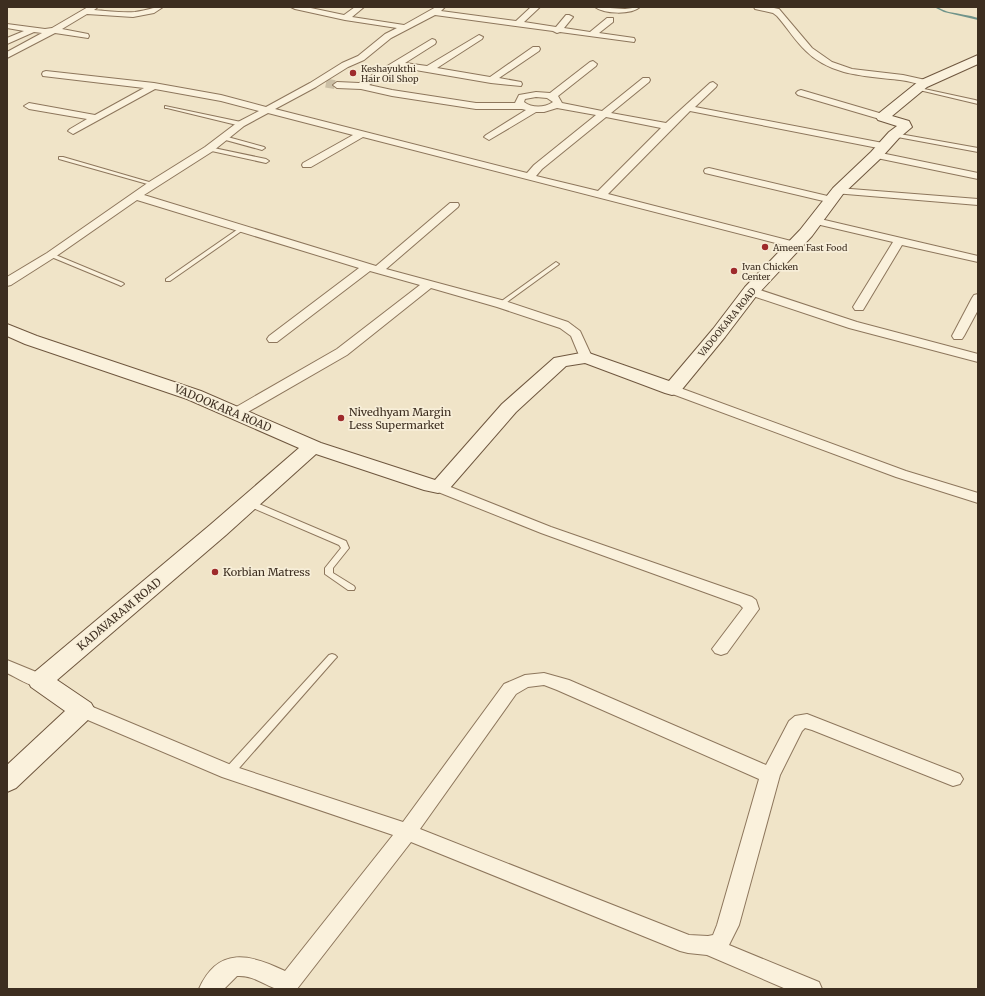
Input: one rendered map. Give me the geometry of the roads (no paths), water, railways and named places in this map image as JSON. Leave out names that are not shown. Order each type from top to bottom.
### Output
[{"type":"main road","points":[[883,117],[922,85],[978,59]]},
{"type":"main road","name":"VADOOKARA ROAD","points":[[672,389],[719,334],[751,291],[816,221],[835,195],[884,145],[905,127],[904,124],[883,117]]},
{"type":"main road","name":"VADOOKARA ROAD","points":[[7,330],[31,340],[194,395],[314,447],[438,487]]},
{"type":"main road","points":[[438,487],[444,484],[509,408],[560,362],[586,357],[672,389]]},
{"type":"main road","name":"KADAVARAM ROAD","points":[[40,681],[314,447]]},
{"type":"main road","points":[[7,781],[82,710],[40,681]]},
{"type":"street","points":[[7,55],[94,7]]},
{"type":"street","points":[[86,12],[138,14],[147,13],[159,7]]},
{"type":"street","points":[[295,7],[345,18],[404,27]]},
{"type":"street","points":[[345,18],[360,7]]},
{"type":"street","points":[[517,25],[536,7]]},
{"type":"street","points":[[599,7],[626,11],[636,7]]},
{"type":"street","points":[[758,7],[776,10],[810,51],[824,62],[834,67],[853,72],[901,78],[922,85]]},
{"type":"street","points":[[7,282],[51,255],[134,196],[210,149],[242,124],[265,110],[323,82],[345,65],[361,58],[388,36],[438,10],[517,25],[630,40]]},
{"type":"street","points":[[557,31],[569,17]]},
{"type":"street","points":[[592,35],[610,20]]},
{"type":"street","points":[[7,26],[32,30],[54,30],[85,36]]},
{"type":"street","points":[[7,41],[32,30]]},
{"type":"street","points":[[429,69],[479,37]]},
{"type":"street","points":[[361,86],[432,42]]},
{"type":"street","points":[[491,80],[536,49]]},
{"type":"street","points":[[397,64],[518,84]]},
{"type":"street","points":[[551,96],[593,64]]},
{"type":"street","points":[[46,74],[154,86],[221,98],[795,245]]},
{"type":"street","points":[[529,177],[538,166],[604,115],[646,80]]},
{"type":"street","points":[[337,85],[361,86],[392,93],[476,106],[523,106],[534,109],[546,109],[556,105],[668,126]]},
{"type":"street","points":[[601,195],[668,126],[713,85]]},
{"type":"street","points":[[72,131],[154,86]]},
{"type":"street","points":[[801,93],[883,117]]},
{"type":"street","points":[[523,106],[518,102],[522,97],[539,95],[551,96],[557,101],[556,105]]},
{"type":"street","points":[[29,106],[97,118]]},
{"type":"street","points":[[687,108],[884,145],[978,176]]},
{"type":"street","points":[[489,137],[534,109]]},
{"type":"street","points":[[307,165],[362,134]]},
{"type":"street","points":[[709,171],[835,195],[978,202]]},
{"type":"street","points":[[134,196],[373,269],[501,304],[564,325],[576,334],[586,357]]},
{"type":"street","points":[[273,339],[373,269],[454,205]]},
{"type":"street","points":[[816,221],[978,259]]},
{"type":"street","points":[[859,307],[899,241]]},
{"type":"street","points":[[236,413],[342,352],[429,284]]},
{"type":"street","points":[[751,291],[853,325],[978,358]]},
{"type":"street","points":[[958,336],[978,298]]},
{"type":"street","points":[[672,389],[901,474],[978,498]]},
{"type":"street","name":"VADOOKARA ROAD","points":[[438,487],[546,530],[746,601],[750,604],[751,609],[721,649]]},
{"type":"street","points":[[7,666],[40,681]]},
{"type":"street","points":[[210,989],[231,968],[241,965],[249,966],[294,986],[510,690],[525,681],[544,679],[563,685],[770,775]]},
{"type":"street","points":[[82,710],[230,772],[407,832],[688,944],[708,946],[810,989]]},
{"type":"street","points":[[708,946],[720,942],[728,925],[770,775],[795,726],[801,721],[807,721],[954,779]]},
{"type":"lane","points":[[922,85],[973,100],[978,104]]},
{"type":"lane","points":[[167,107],[242,124]]},
{"type":"lane","points":[[224,138],[262,148]]},
{"type":"lane","points":[[884,145],[978,150]]},
{"type":"lane","points":[[210,149],[266,161]]},
{"type":"lane","points":[[61,158],[153,184]]},
{"type":"lane","points":[[168,280],[241,229]]},
{"type":"lane","points":[[51,255],[121,284]]},
{"type":"lane","points":[[501,304],[556,264]]},
{"type":"lane","points":[[249,503],[343,543],[345,548],[329,568],[329,574],[351,588]]},
{"type":"lane","points":[[230,772],[332,657]]},
{"type":"waterway","points":[[935,7],[946,12],[978,19]]},
{"type":"tunnel","points":[[326,83],[337,85]]},
{"type":"place","name":"Keshayukthi Hair Oil Shop","points":[[353,73]]},
{"type":"place","name":"Ameen Fast Food","points":[[765,247]]},
{"type":"place","name":"Ivan Chicken Center","points":[[734,271]]},
{"type":"place","name":"Nivedhyam Margin Less Supermarket","points":[[341,418]]},
{"type":"place","name":"Korbian Matress","points":[[215,572]]}]
